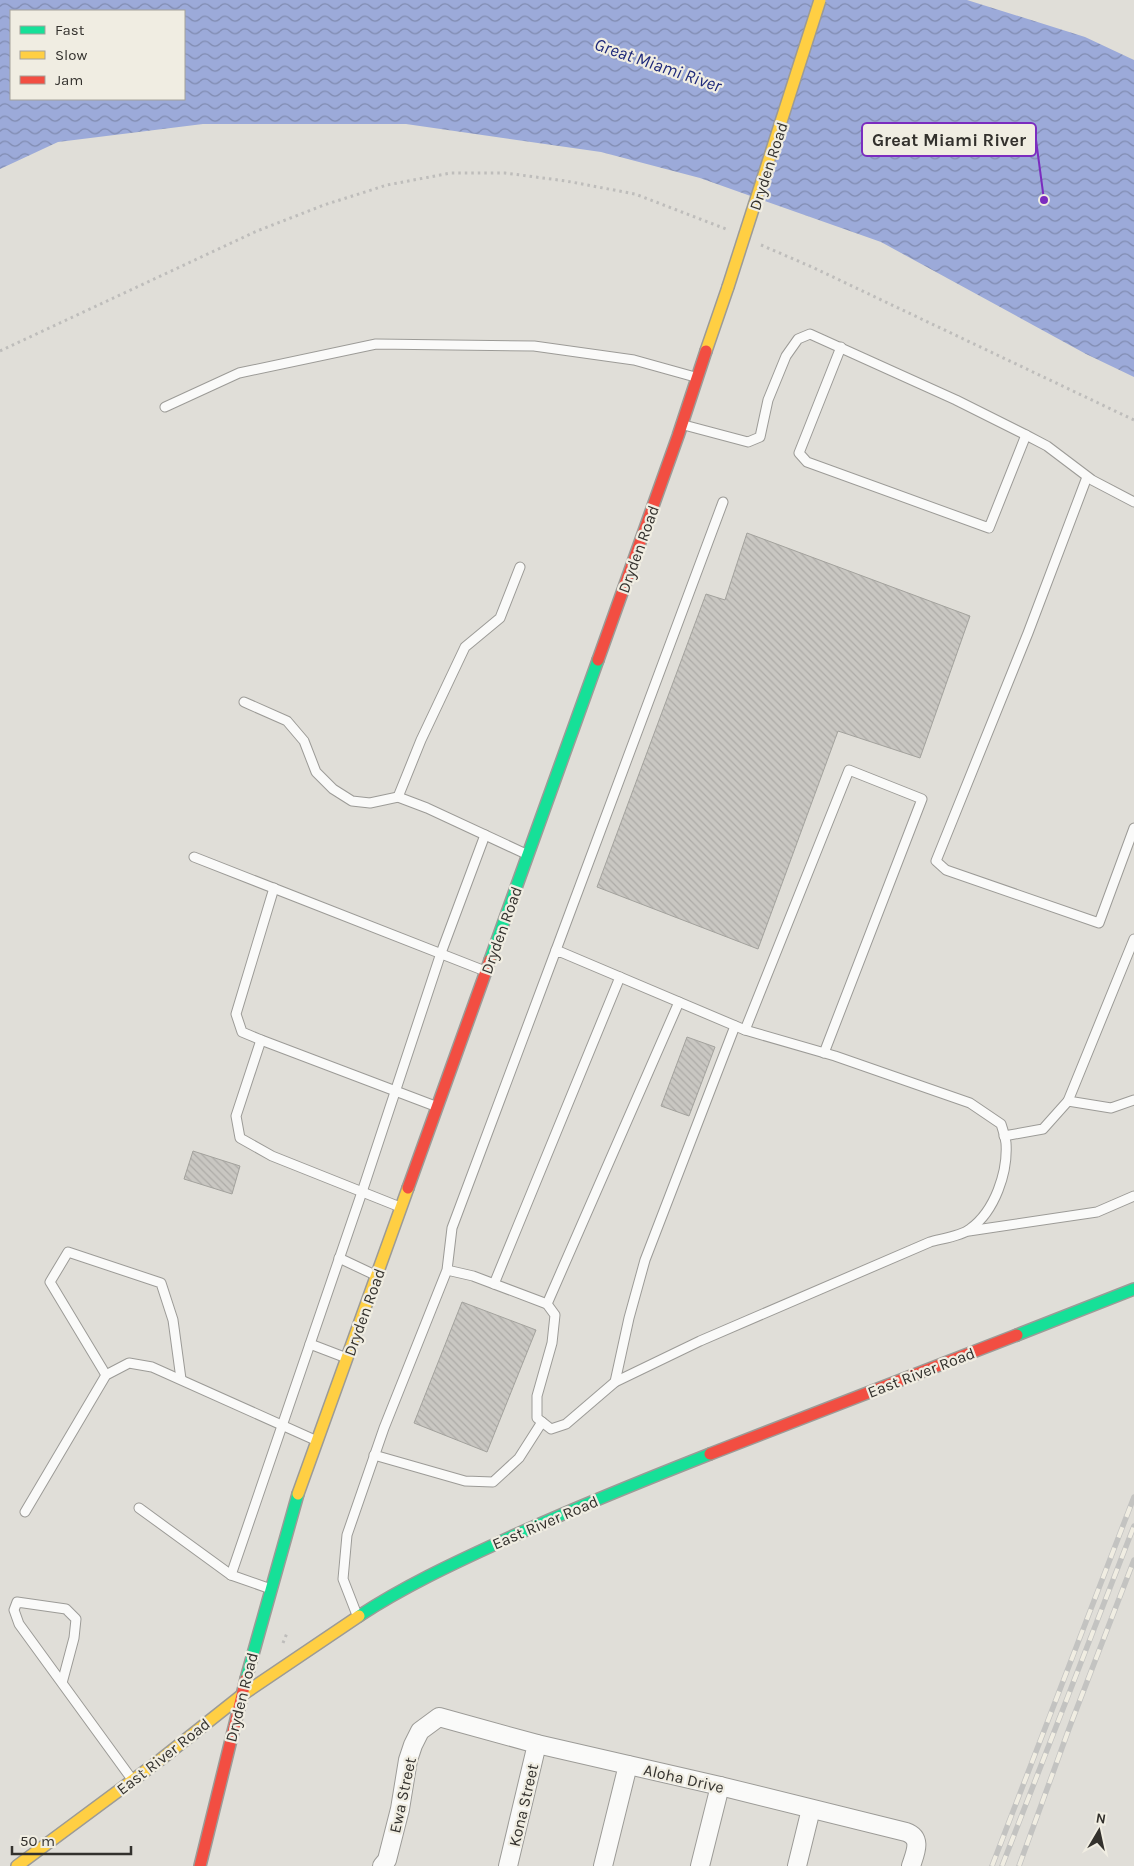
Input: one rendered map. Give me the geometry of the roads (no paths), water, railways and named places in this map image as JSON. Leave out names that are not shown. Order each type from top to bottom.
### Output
[{"type":"main road","name":"Dryden Road","points":[[200,1866],[242,1695],[297,1496],[682,425],[820,0]]},
{"type":"main road","name":"East River Road","points":[[16,1866],[133,1780],[242,1695],[358,1617],[445,1567],[528,1529],[648,1479],[1134,1289]]},
{"type":"street","name":"Aloha Drive","points":[[425,1725],[439,1717],[537,1744],[720,1786],[912,1834],[916,1838],[918,1846],[911,1866]]},
{"type":"street","name":"Ewa Street","points":[[383,1866],[387,1860],[398,1817],[412,1745],[425,1725]]},
{"type":"street","name":"Kona Street","points":[[508,1866],[537,1744]]},
{"type":"street","points":[[603,1866],[628,1765]]},
{"type":"street","points":[[700,1866],[720,1786]]},
{"type":"street","points":[[796,1866],[811,1809]]},
{"type":"lane","points":[[682,425],[748,442],[760,437],[768,400],[786,356],[798,339],[810,334],[1026,434],[1047,446],[1087,477],[1134,502]]},
{"type":"lane","points":[[165,407],[239,373],[376,344],[534,346],[634,360],[698,378]]},
{"type":"lane","points":[[841,347],[799,453],[807,462],[989,528],[1026,434]]},
{"type":"lane","points":[[1087,477],[1028,633],[936,861],[946,870],[1099,923],[1134,828]]},
{"type":"lane","points":[[358,1617],[343,1579],[347,1535],[374,1455],[447,1270],[452,1228],[723,502]]},
{"type":"lane","points":[[398,797],[421,740],[465,647],[500,618],[520,567]]},
{"type":"lane","points":[[244,702],[287,721],[304,742],[316,772],[333,789],[352,801],[370,803],[398,797],[427,808],[528,855]]},
{"type":"lane","points":[[745,1030],[850,770],[922,799],[824,1054]]},
{"type":"lane","points":[[230,1575],[362,1192],[394,1090],[441,953],[485,835]]},
{"type":"lane","points":[[194,857],[486,971]]},
{"type":"lane","points":[[274,888],[236,1014],[242,1032],[437,1107]]},
{"type":"lane","points":[[1004,1136],[1043,1129],[1068,1101],[1134,939]]},
{"type":"lane","points":[[556,950],[745,1030],[824,1054],[970,1103],[1001,1124],[1006,1161],[997,1192],[984,1216],[969,1231]]},
{"type":"lane","points":[[494,1284],[620,977]]},
{"type":"lane","points":[[547,1304],[680,1002]]},
{"type":"lane","points":[[615,1382],[629,1318],[645,1260],[735,1026]]},
{"type":"lane","points":[[261,1040],[236,1116],[240,1138],[272,1156],[401,1208]]},
{"type":"lane","points":[[1068,1101],[1111,1108],[1134,1100]]},
{"type":"lane","points":[[447,1270],[473,1276],[547,1304],[555,1315],[552,1344],[537,1396],[538,1418],[551,1429],[566,1424],[615,1382],[700,1341],[930,1242],[969,1231],[1097,1212],[1134,1196]]},
{"type":"lane","points":[[106,1375],[50,1282],[68,1252],[161,1283],[173,1320],[181,1379]]},
{"type":"lane","points":[[339,1258],[377,1276]]},
{"type":"lane","points":[[310,1344],[347,1358]]},
{"type":"lane","points":[[25,1512],[106,1375],[129,1363],[152,1367],[318,1441]]},
{"type":"lane","points":[[374,1455],[465,1481],[493,1482],[519,1458],[542,1422]]},
{"type":"lane","points":[[139,1508],[230,1575],[270,1589]]},
{"type":"lane","points":[[62,1683],[74,1638],[76,1619],[66,1609],[17,1602],[14,1610],[19,1624],[62,1683],[133,1780]]},
{"type":"water","points":[[0,0],[967,0],[1085,37],[1134,60],[1134,377],[1086,354],[881,242],[700,178],[601,152],[406,124],[203,124],[58,142],[0,169]]},
{"type":"railway","points":[[992,1866],[1134,1497]]},
{"type":"railway","points":[[1002,1866],[1134,1526]]},
{"type":"railway","points":[[1019,1866],[1070,1726],[1134,1560]]},
{"type":"place","name":"Great Miami River","points":[[1044,200]]}]
